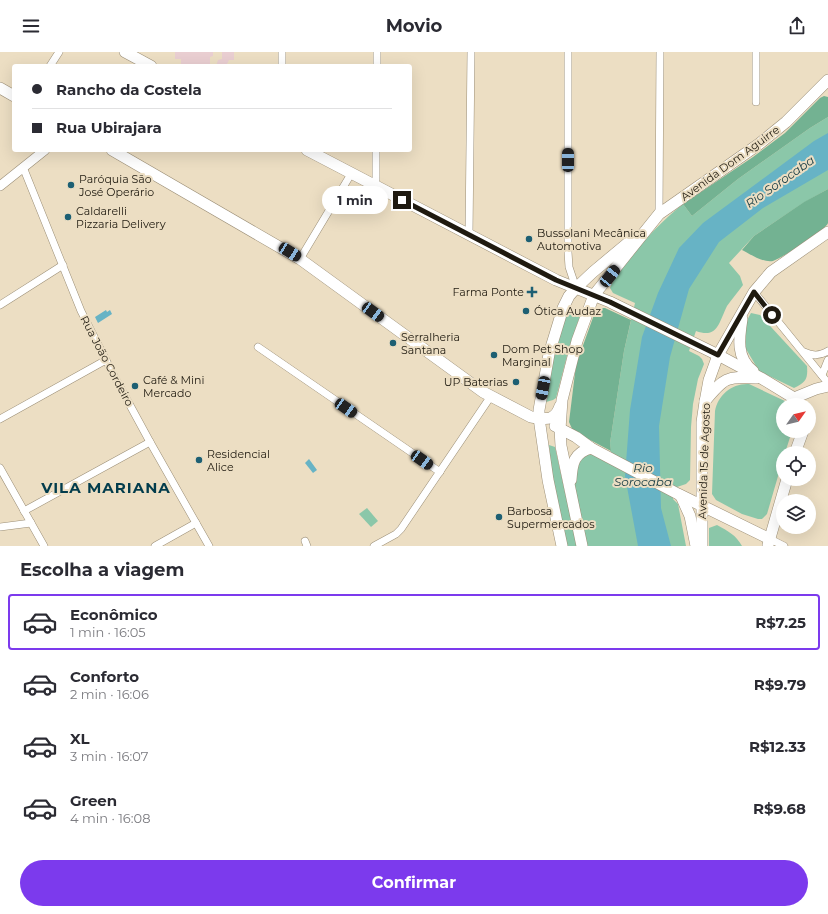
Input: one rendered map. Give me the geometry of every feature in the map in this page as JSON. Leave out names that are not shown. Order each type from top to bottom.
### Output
[{"type":"main road","points":[[125,52],[147,64]]},
{"type":"main road","name":"Avenida Dom Aguirre","points":[[582,546],[561,446],[560,429],[562,400],[577,341],[594,295],[659,214],[759,144],[786,122],[828,80]]},
{"type":"main road","points":[[0,88],[12,95]]},
{"type":"main road","points":[[115,152],[300,259],[483,392],[525,414],[539,418],[576,437],[594,449],[769,543],[786,486]]},
{"type":"main road","points":[[311,152],[556,280],[619,306],[705,348],[761,378]]},
{"type":"main road","name":"Avenida Dom Aguirre","points":[[562,546],[548,480],[539,418],[539,410],[549,354],[563,308],[569,296],[576,288],[648,226]]},
{"type":"main road","name":"Avenida 15 de Agosto","points":[[702,546],[702,422],[709,380],[718,355],[754,292],[771,272],[828,232]]},
{"type":"main road","points":[[743,313],[739,336],[741,358],[749,369],[791,398]]},
{"type":"main road","points":[[705,402],[724,381],[731,378],[761,378]]},
{"type":"main road","points":[[803,398],[816,389],[828,386]]},
{"type":"main road","points":[[539,418],[555,416],[562,400]]},
{"type":"main road","points":[[571,494],[572,470],[576,456],[584,450],[594,449]]},
{"type":"main road","points":[[680,495],[690,516],[696,546]]},
{"type":"street","points":[[51,64],[59,52]]},
{"type":"street","points":[[282,52],[282,64]]},
{"type":"street","points":[[377,52],[377,64]]},
{"type":"street","points":[[470,235],[471,52]]},
{"type":"street","points":[[568,52],[568,267],[576,288]]},
{"type":"street","points":[[659,214],[660,52]]},
{"type":"street","points":[[756,52],[756,102]]},
{"type":"street","points":[[0,186],[42,152]]},
{"type":"street","points":[[375,186],[376,152]]},
{"type":"street","name":"Rua João Cordeiro","points":[[23,167],[81,311],[150,442],[209,546]]},
{"type":"street","points":[[300,259],[351,174]]},
{"type":"street","points":[[0,305],[63,265]]},
{"type":"street","points":[[754,292],[828,383]]},
{"type":"street","points":[[258,347],[440,472]]},
{"type":"street","points":[[802,351],[812,356],[818,356],[828,351]]},
{"type":"street","points":[[0,419],[106,360]]},
{"type":"street","points":[[822,376],[828,360]]},
{"type":"street","points":[[374,546],[396,534],[401,529],[491,396]]},
{"type":"street","points":[[24,510],[150,442]]},
{"type":"street","points":[[0,468],[44,546]]},
{"type":"street","points":[[0,528],[31,523]]},
{"type":"street","points":[[155,546],[196,523]]},
{"type":"street","points":[[769,543],[784,546]]},
{"type":"shaded area","points":[[175,52],[213,52],[213,56],[210,57],[210,64],[181,64],[181,59],[175,59]]},
{"type":"shaded area","points":[[222,52],[234,52],[234,60],[229,60],[227,64],[217,64],[218,60],[222,59]]},
{"type":"green space","points":[[824,96],[828,97],[828,117],[738,179],[692,216],[683,204],[753,157],[785,133],[820,98]]},
{"type":"green space","points":[[828,117],[828,189],[803,203],[754,236],[729,263],[740,276],[743,285],[727,306],[717,328],[709,333],[696,331],[689,351],[699,356],[704,364],[698,379],[693,404],[690,480],[686,484],[677,487],[673,486],[673,499],[678,504],[686,546],[587,546],[574,482],[574,474],[583,455],[593,455],[612,465],[610,443],[624,351],[635,303],[613,293],[610,288],[614,280],[625,264],[649,236],[683,204],[692,216],[738,179]]},
{"type":"green space","points":[[828,189],[828,223],[820,231],[794,250],[773,261],[765,261],[742,250],[754,236],[804,202]]},
{"type":"green space","points":[[567,308],[581,313],[569,348],[556,398],[546,402],[544,400],[551,359]]},
{"type":"green space","points":[[601,308],[605,308],[631,320],[624,351],[610,443],[611,451],[573,431],[569,422],[576,365],[595,312]]},
{"type":"green space","points":[[751,313],[760,315],[807,366],[807,374],[804,382],[794,388],[759,371],[746,349],[743,334],[746,322]]},
{"type":"green space","points":[[743,384],[749,384],[779,398],[776,398],[776,438],[790,438],[787,446],[776,446],[776,483],[767,514],[762,519],[742,514],[716,500],[712,494],[715,411],[719,400],[727,391]]},
{"type":"green space","points":[[549,445],[555,447],[577,546],[567,546],[553,485]]},
{"type":"green space","points":[[367,508],[378,521],[371,527],[359,514]]},
{"type":"green space","points":[[717,525],[734,536],[742,546],[709,546],[709,528]]},
{"type":"water","name":"Rio Sorocaba","points":[[828,133],[828,170],[763,208],[719,242],[689,289],[670,357],[659,426],[661,508],[671,546],[638,546],[625,476],[630,410],[642,337],[658,293],[679,248],[703,223],[814,141]]},
{"type":"water","points":[[106,310],[107,312],[110,310],[112,314],[98,323],[95,317]]},
{"type":"water","points":[[309,459],[317,470],[313,473],[305,463]]},
{"type":"place","name":"Paróquia São José Operário","points":[[71,185]]},
{"type":"place","name":"Caldarelli Pizzaria Delivery","points":[[68,217]]},
{"type":"place","name":"Bussolani Mecânica Automotiva","points":[[529,239]]},
{"type":"place","name":"Farma Ponte","points":[[532,292]]},
{"type":"place","name":"Ótica Audaz","points":[[526,311]]},
{"type":"place","name":"Serralheria Santana","points":[[393,343]]},
{"type":"place","name":"Dom Pet Shop Marginal","points":[[494,355]]},
{"type":"place","name":"UP Baterias","points":[[516,382]]},
{"type":"place","name":"Café & Mini Mercado","points":[[135,386]]},
{"type":"place","name":"Residencial Alice","points":[[199,460]]},
{"type":"place","name":"Barbosa Supermercados","points":[[499,517]]},
{"type":"district","name":"VILA MARIANA","points":[[106,488]]},
{"type":"route","points":[[402,200],[556,280],[610,302],[718,355],[754,292],[772,315]]}]
